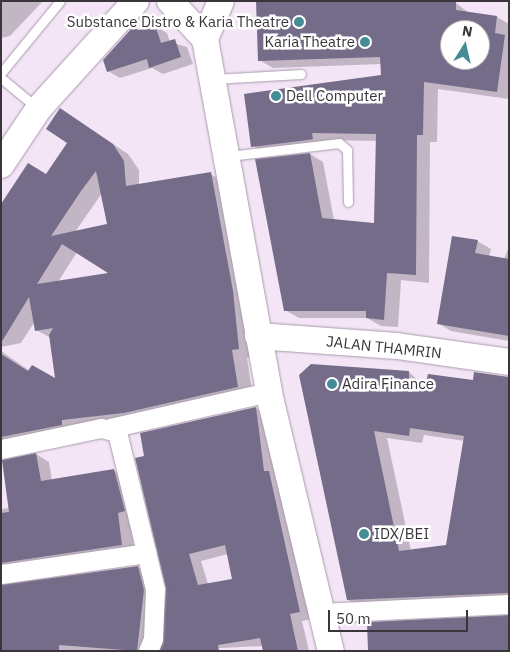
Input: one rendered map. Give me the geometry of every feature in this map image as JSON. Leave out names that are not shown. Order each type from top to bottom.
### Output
[{"type":"main road","points":[[1,166],[38,108],[136,1]]},
{"type":"main road","points":[[170,1],[205,39],[269,392],[311,561],[319,614],[331,651]]},
{"type":"main road","points":[[205,39],[222,1]]},
{"type":"main road","name":"JALAN THAMRIN","points":[[258,336],[397,346],[509,362]]},
{"type":"street","points":[[1,449],[110,428],[269,392]]},
{"type":"street","points":[[110,428],[122,439],[155,589],[153,639],[148,651]]},
{"type":"street","points":[[1,574],[146,553]]},
{"type":"street","points":[[319,614],[509,604]]},
{"type":"lane","points":[[1,73],[60,1]]},
{"type":"lane","points":[[213,79],[301,74]]},
{"type":"lane","points":[[1,78],[38,108]]},
{"type":"lane","points":[[227,157],[339,143],[347,150],[348,202]]},
{"type":"building","points":[[256,1],[456,2],[456,10],[497,16],[495,33],[505,35],[497,92],[424,82],[423,135],[417,135],[416,275],[387,273],[384,320],[366,318],[366,311],[284,311],[255,159],[310,153],[322,218],[374,223],[376,134],[312,133],[313,139],[251,147],[244,94],[381,75],[380,57],[258,61]]},
{"type":"building","points":[[155,25],[161,43],[175,39],[181,57],[149,68],[147,59],[107,72],[103,60],[133,27],[138,30]]},
{"type":"building","points":[[60,108],[113,144],[124,161],[126,186],[211,172],[233,291],[239,349],[232,350],[238,387],[124,413],[62,420],[62,425],[1,437],[1,354],[28,371],[32,365],[55,378],[49,335],[53,328],[35,331],[29,297],[1,343],[1,204],[28,163],[46,174],[67,143],[46,129]],"holes":[[[96,171],[107,224],[51,236],[81,191]],[[62,244],[108,273],[37,284]]]},
{"type":"building","points":[[452,236],[478,240],[475,253],[509,259],[509,336],[437,324]]},
{"type":"building","points":[[311,364],[409,371],[409,381],[426,383],[428,374],[473,380],[474,372],[509,377],[509,593],[347,600],[299,375]],"holes":[[[410,428],[464,436],[446,545],[399,551],[374,431],[409,436]]]},
{"type":"building","points":[[256,407],[264,471],[269,471],[300,612],[290,614],[298,651],[263,651],[260,638],[218,645],[219,651],[160,651],[166,589],[135,458],[144,456],[140,433]],"holes":[[[225,545],[232,579],[198,585],[189,554]]]},
{"type":"building","points":[[36,453],[41,481],[114,469],[125,511],[118,513],[122,545],[1,563],[1,513],[9,512],[2,460]]},
{"type":"building","points":[[138,566],[144,590],[137,651],[59,645],[59,651],[1,651],[1,585]]},
{"type":"building","points":[[509,615],[509,651],[368,651],[367,622]]},
{"type":"place","name":"Substance Distro & Karia Theatre","points":[[299,22]]},
{"type":"place","name":"Karia Theatre","points":[[365,42]]},
{"type":"place","name":"Dell Computer","points":[[276,96]]},
{"type":"place","name":"Adira Finance","points":[[332,384]]},
{"type":"place","name":"IDX/BEI","points":[[364,534]]}]
